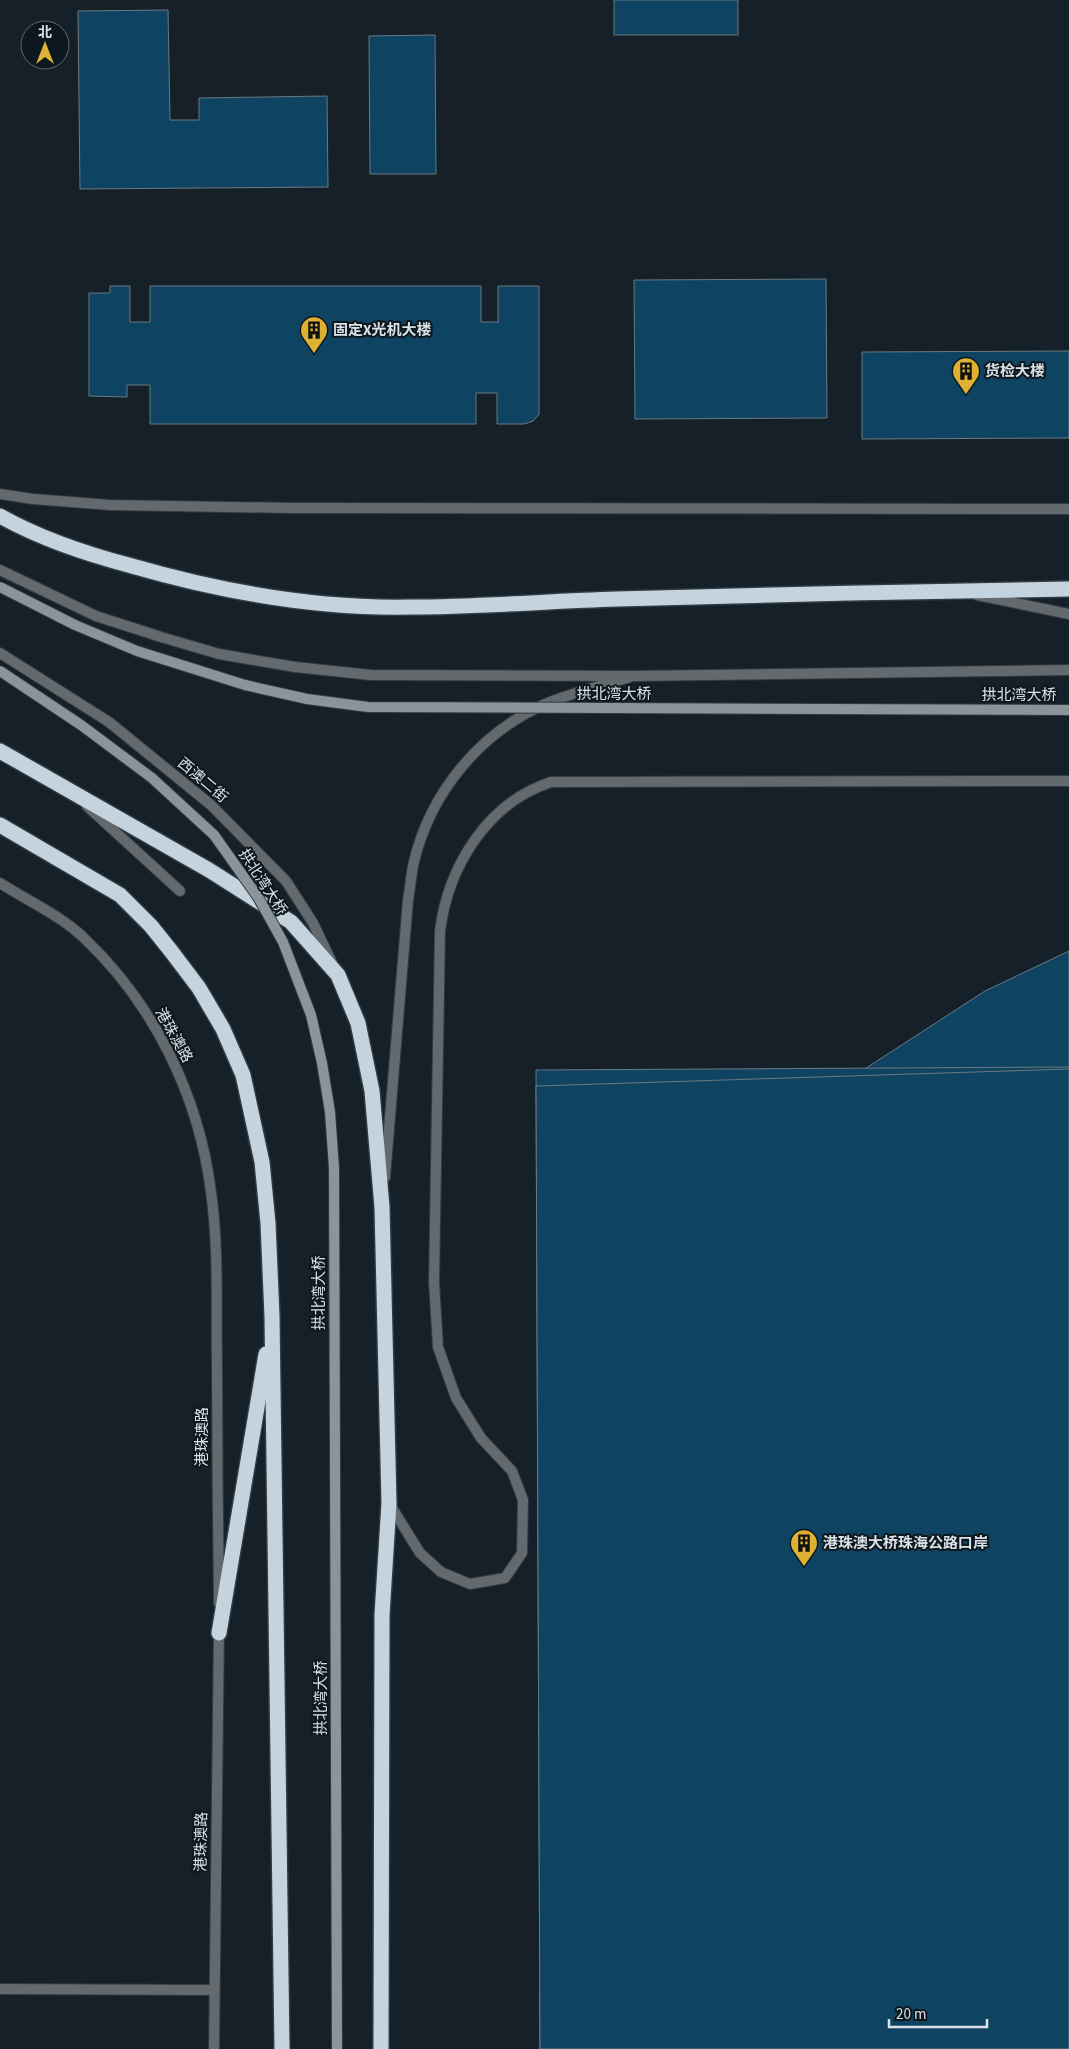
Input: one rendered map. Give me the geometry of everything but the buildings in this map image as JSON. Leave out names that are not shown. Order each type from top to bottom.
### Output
[{"type":"highway","points":[[0,516],[27,531],[97,557],[170,577],[248,594],[326,603],[409,608],[572,600],[955,590],[1069,589]]},
{"type":"highway","points":[[0,529],[27,531]]},
{"type":"highway","points":[[0,751],[209,870],[291,922],[338,975],[358,1023],[372,1091],[382,1207],[389,1503],[382,1615],[381,2049]]},
{"type":"highway","points":[[0,825],[120,895],[151,926],[199,988],[223,1029],[243,1075],[262,1162],[268,1223],[272,1316],[282,2049]]},
{"type":"highway","points":[[219,1633],[272,1316]]},
{"type":"main road","name":"拱北湾大桥","points":[[0,586],[75,625],[137,651],[245,685],[307,699],[368,707],[1069,710]]},
{"type":"main road","name":"拱北湾大桥","points":[[0,671],[81,725],[144,772],[214,835],[258,897],[283,942],[311,1015],[322,1063],[330,1112],[334,1168],[337,2049]]},
{"type":"street","points":[[0,494],[33,499],[110,505],[274,508],[1069,509]]},
{"type":"street","points":[[0,570],[96,616],[220,654],[295,667],[371,675],[634,676],[1069,670]]},
{"type":"street","points":[[955,590],[1069,614]]},
{"type":"street","name":"西澳二街","points":[[0,653],[108,722],[211,805],[286,881],[313,923],[338,975]]},
{"type":"street","points":[[382,1207],[408,900],[413,865],[425,827],[448,783],[470,756],[505,726],[549,702],[634,676]]},
{"type":"street","points":[[389,1503],[420,1554],[441,1572],[470,1584],[505,1578],[522,1554],[522,1500],[512,1471],[481,1438],[456,1398],[438,1347],[434,1282],[440,941],[443,906],[454,879],[476,836],[498,812],[526,792],[551,782],[1069,781]]},
{"type":"street","points":[[68,788],[180,891]]},
{"type":"street","points":[[0,883],[20,896]]},
{"type":"street","points":[[0,888],[20,896]]},
{"type":"street","name":"港珠澳路","points":[[20,896],[52,913],[82,936],[106,960],[151,1021],[171,1055],[187,1094],[202,1140],[211,1192],[216,1251],[219,1633],[213,1990],[214,2049]]},
{"type":"street","points":[[0,1989],[213,1990]]},
{"type":"place","name":"固定X光机大楼","points":[[314,354]]},
{"type":"place","name":"货检大楼","points":[[966,395]]},
{"type":"place","name":"港珠澳大桥珠海公路口岸","points":[[804,1567]]}]
